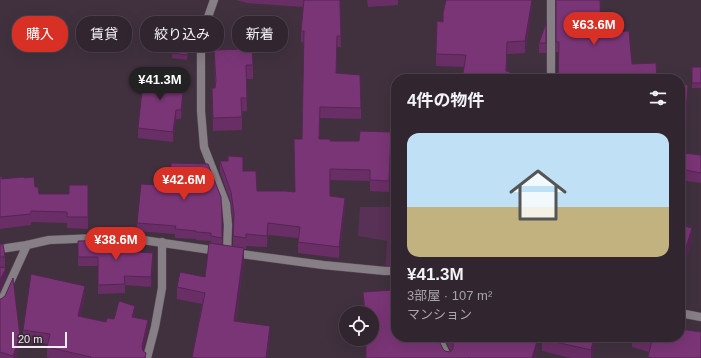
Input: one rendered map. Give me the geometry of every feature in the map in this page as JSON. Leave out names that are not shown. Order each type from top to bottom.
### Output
[{"type":"street","points":[[214,0],[201,37],[201,111],[204,147],[226,204],[228,225],[227,252]]},
{"type":"street","points":[[551,0],[551,74]]},
{"type":"street","points":[[0,249],[49,240],[122,237],[324,265],[391,271]]},
{"type":"street","points":[[146,358],[155,327],[162,288],[162,242]]},
{"type":"street","points":[[0,304],[27,245]]},
{"type":"street","points":[[685,314],[701,317]]},
{"type":"street","points":[[440,342],[448,358]]},
{"type":"shaded area","points":[[360,207],[391,207],[391,271],[385,271],[387,241],[358,236]]},
{"type":"building","points":[[304,0],[340,0],[341,36],[337,36],[336,73],[360,75],[361,108],[320,107],[319,139],[330,139],[330,141],[359,141],[360,131],[391,132],[389,181],[370,180],[370,170],[330,169],[330,196],[345,198],[339,247],[298,242],[300,227],[268,223],[267,236],[246,234],[246,238],[233,236],[234,214],[231,192],[220,161],[228,161],[228,156],[243,157],[243,171],[256,171],[257,191],[295,192],[294,139],[302,139],[304,31],[301,31]]},
{"type":"building","points":[[446,0],[532,0],[525,41],[507,42],[506,71],[510,72],[510,74],[463,74],[466,55],[436,54],[437,21],[443,22],[443,13]]},
{"type":"building","points":[[556,0],[600,0],[601,32],[629,31],[632,64],[656,63],[657,74],[558,74],[559,42],[556,42]]},
{"type":"building","points":[[546,23],[546,43],[539,43]]},
{"type":"building","points":[[224,50],[232,50],[232,52],[252,52],[253,65],[246,65],[247,98],[241,98],[242,117],[213,118],[212,88],[215,88],[216,81],[214,52],[224,52]]},
{"type":"building","points":[[172,52],[187,52],[187,55]]},
{"type":"building","points":[[151,67],[176,69],[174,92],[183,93],[181,110],[176,110],[173,132],[138,128],[142,91],[149,92]]},
{"type":"building","points":[[692,67],[701,67],[701,83],[692,83]]},
{"type":"building","points":[[685,85],[688,85],[685,126]]},
{"type":"building","points":[[685,153],[701,155],[701,173],[685,170]]},
{"type":"building","points":[[171,163],[208,164],[221,197],[222,238],[211,236],[211,233],[175,229],[176,226],[137,223],[141,184],[171,186]]},
{"type":"building","points":[[1,176],[2,179],[34,177],[35,187],[38,187],[39,194],[69,194],[69,185],[88,185],[88,217],[67,217],[67,212],[31,211],[31,214],[0,217]]},
{"type":"building","points":[[685,226],[692,228],[685,251]]},
{"type":"building","points":[[124,240],[124,251],[153,253],[151,277],[124,276],[125,284],[98,285],[98,257],[78,257],[78,241]]},
{"type":"building","points":[[209,243],[244,248],[234,321],[270,326],[266,358],[192,357],[205,293],[177,287],[180,272],[205,277]]},
{"type":"building","points":[[0,244],[3,244],[5,257],[0,257]]},
{"type":"building","points":[[0,267],[6,268],[0,280]]},
{"type":"building","points":[[31,274],[85,286],[78,316],[106,322],[107,318],[114,319],[119,301],[135,306],[132,317],[148,320],[142,346],[143,351],[146,353],[145,358],[90,358],[91,357],[47,347],[50,334],[23,330]]},
{"type":"building","points":[[13,278],[20,336],[13,356],[0,352],[0,299],[5,296]]},
{"type":"building","points":[[391,290],[391,342],[440,342],[445,351],[450,352],[453,349],[452,342],[537,342],[532,358],[366,358],[366,346],[379,346],[379,306],[364,306],[363,292]]},
{"type":"building","points":[[685,330],[701,332],[701,358],[648,357],[652,342],[685,342]]},
{"type":"building","points":[[555,342],[593,342],[591,350]]}]
